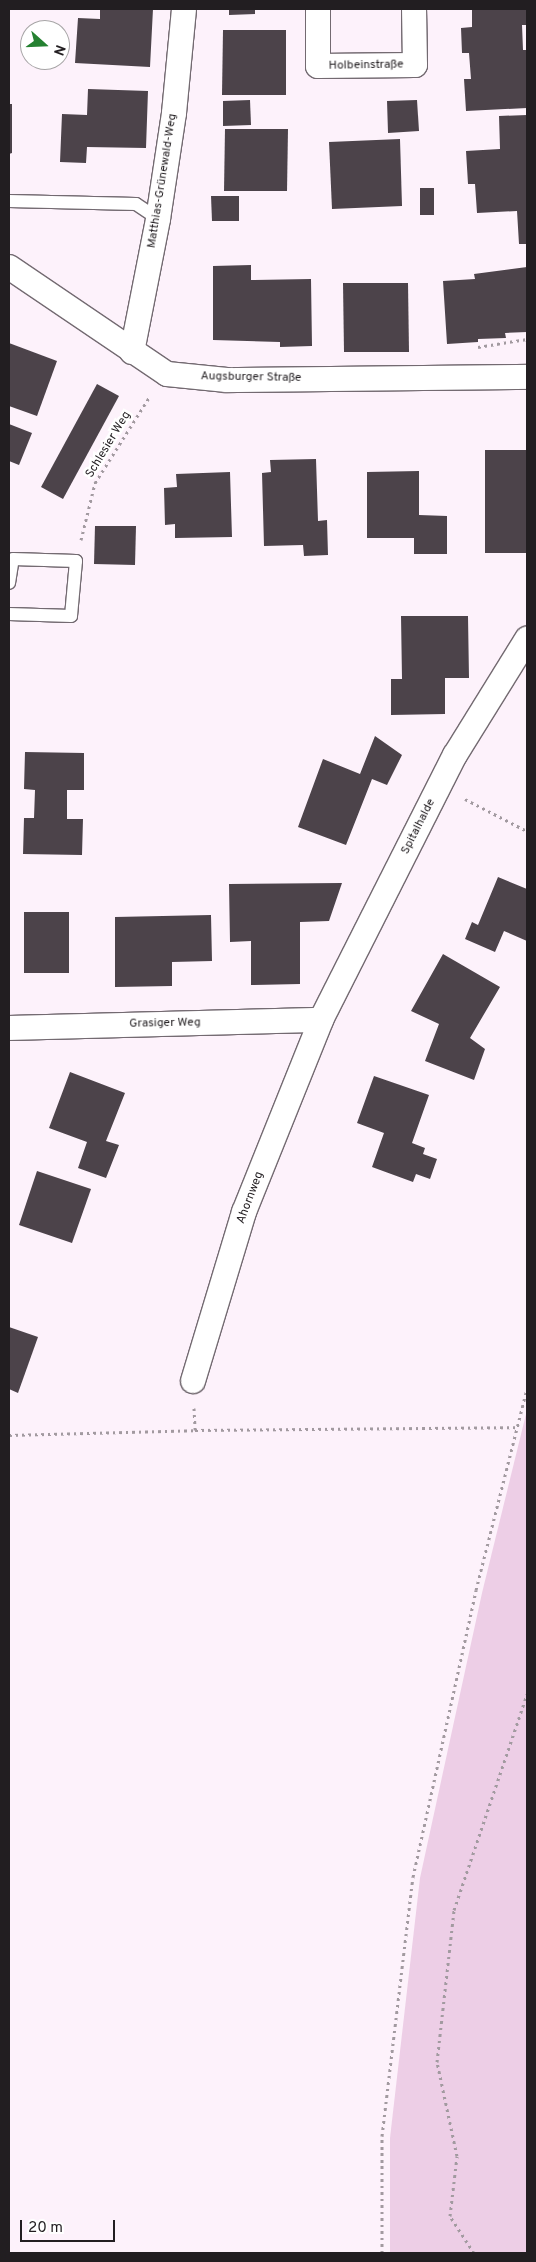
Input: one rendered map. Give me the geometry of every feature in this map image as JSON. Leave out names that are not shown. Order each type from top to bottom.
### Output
[{"type":"street","name":"Matthias-Grünewald-Weg","points":[[132,352],[158,218],[174,112],[184,9]]},
{"type":"street","name":"Holbeinstraße","points":[[318,9],[318,66],[415,65],[414,9]]},
{"type":"street","name":"Augsburger Straße","points":[[9,267],[167,374],[227,380],[527,376]]},
{"type":"street","name":"Spitalhalde","points":[[321,1020],[456,755],[527,639]]},
{"type":"street","name":"Grasiger Weg","points":[[9,1028],[321,1020]]},
{"type":"street","name":"Ahornweg","points":[[193,1381],[244,1212],[321,1020]]},
{"type":"lane","points":[[9,201],[136,204],[158,218]]},
{"type":"lane","points":[[9,583],[13,559],[76,562],[71,616],[9,614]]},
{"type":"path","name":"Schlesier Weg","points":[[76,562],[95,483],[146,401],[167,374]]},
{"type":"path","points":[[440,786],[527,831]]},
{"type":"path","points":[[382,2253],[382,2136],[413,1877],[516,1427],[527,1389]]},
{"type":"path","points":[[9,1436],[195,1430],[516,1427]]},
{"type":"path","points":[[474,2253],[450,2216],[457,2156],[437,2062],[454,1910],[527,1694]]},
{"type":"shaded area","points":[[527,1410],[527,2253],[390,2253],[390,2138],[420,1878],[482,1593]]},
{"type":"building","points":[[100,9],[153,9],[150,67],[75,63],[78,18],[100,19]]},
{"type":"building","points":[[229,9],[255,9],[255,14],[229,15]]},
{"type":"building","points":[[472,9],[527,9],[527,25],[522,25],[523,50],[527,50],[527,108],[466,111],[464,79],[471,79],[469,53],[462,53],[461,28],[472,27]]},
{"type":"building","points":[[223,30],[286,30],[286,95],[222,95]]},
{"type":"building","points":[[88,89],[148,91],[146,148],[87,147],[86,163],[60,162],[62,114],[87,115]]},
{"type":"building","points":[[250,100],[251,125],[223,126],[223,101]]},
{"type":"building","points":[[417,100],[419,131],[388,133],[387,101]]},
{"type":"building","points":[[9,104],[12,104],[12,153],[9,154]]},
{"type":"building","points":[[527,115],[527,244],[519,244],[517,211],[477,213],[475,184],[468,184],[466,151],[500,149],[499,116]]},
{"type":"building","points":[[225,129],[288,129],[287,191],[224,191]]},
{"type":"building","points":[[400,139],[402,206],[332,209],[329,142]]},
{"type":"building","points":[[420,188],[434,188],[434,215],[420,215]]},
{"type":"building","points":[[211,196],[239,196],[239,221],[212,221]]},
{"type":"building","points":[[251,265],[251,280],[311,279],[312,346],[280,347],[280,342],[213,340],[213,266]]},
{"type":"building","points":[[527,267],[527,332],[505,333],[506,338],[478,339],[478,342],[447,344],[443,281],[475,279],[474,274]]},
{"type":"building","points":[[343,283],[408,283],[409,352],[344,352]]},
{"type":"building","points":[[9,343],[57,361],[37,416],[9,406]]},
{"type":"building","points":[[97,384],[119,396],[63,499],[41,487]]},
{"type":"building","points":[[9,424],[32,433],[19,465],[9,461]]},
{"type":"building","points":[[485,450],[527,450],[527,553],[485,553]]},
{"type":"building","points":[[316,459],[318,521],[327,520],[328,555],[304,556],[303,545],[264,546],[262,473],[271,472],[270,460]]},
{"type":"building","points":[[419,471],[419,515],[447,516],[447,554],[414,554],[414,538],[367,538],[367,472]]},
{"type":"building","points":[[230,472],[232,537],[175,538],[175,524],[165,525],[164,488],[177,487],[176,474]]},
{"type":"building","points":[[95,526],[136,526],[135,565],[94,564]]},
{"type":"building","points":[[401,616],[468,616],[469,678],[445,678],[445,714],[391,715],[391,679],[402,679]]},
{"type":"building","points":[[375,736],[402,755],[387,785],[372,779],[346,845],[298,827],[323,759],[360,774]]},
{"type":"building","points":[[25,752],[84,753],[84,790],[67,790],[67,819],[83,819],[82,855],[23,854],[24,818],[34,818],[35,790],[24,789]]},
{"type":"building","points":[[498,877],[527,889],[527,941],[504,931],[495,952],[465,939],[472,922],[478,925]]},
{"type":"building","points":[[342,883],[329,921],[300,922],[300,984],[251,985],[251,941],[230,942],[229,884]]},
{"type":"building","points":[[24,912],[69,912],[69,973],[24,973]]},
{"type":"building","points":[[211,915],[212,961],[172,962],[172,986],[115,987],[115,917]]},
{"type":"building","points":[[443,954],[500,987],[470,1038],[485,1049],[474,1080],[425,1061],[439,1024],[411,1011]]},
{"type":"building","points":[[70,1072],[125,1093],[106,1141],[119,1145],[106,1178],[78,1168],[87,1142],[49,1128]]},
{"type":"building","points":[[374,1076],[429,1095],[412,1143],[425,1148],[423,1154],[437,1159],[430,1179],[416,1174],[413,1182],[372,1167],[384,1133],[357,1123]]},
{"type":"building","points":[[37,1171],[91,1189],[72,1243],[19,1225]]},
{"type":"building","points":[[9,1327],[38,1337],[18,1393],[9,1389]]}]
